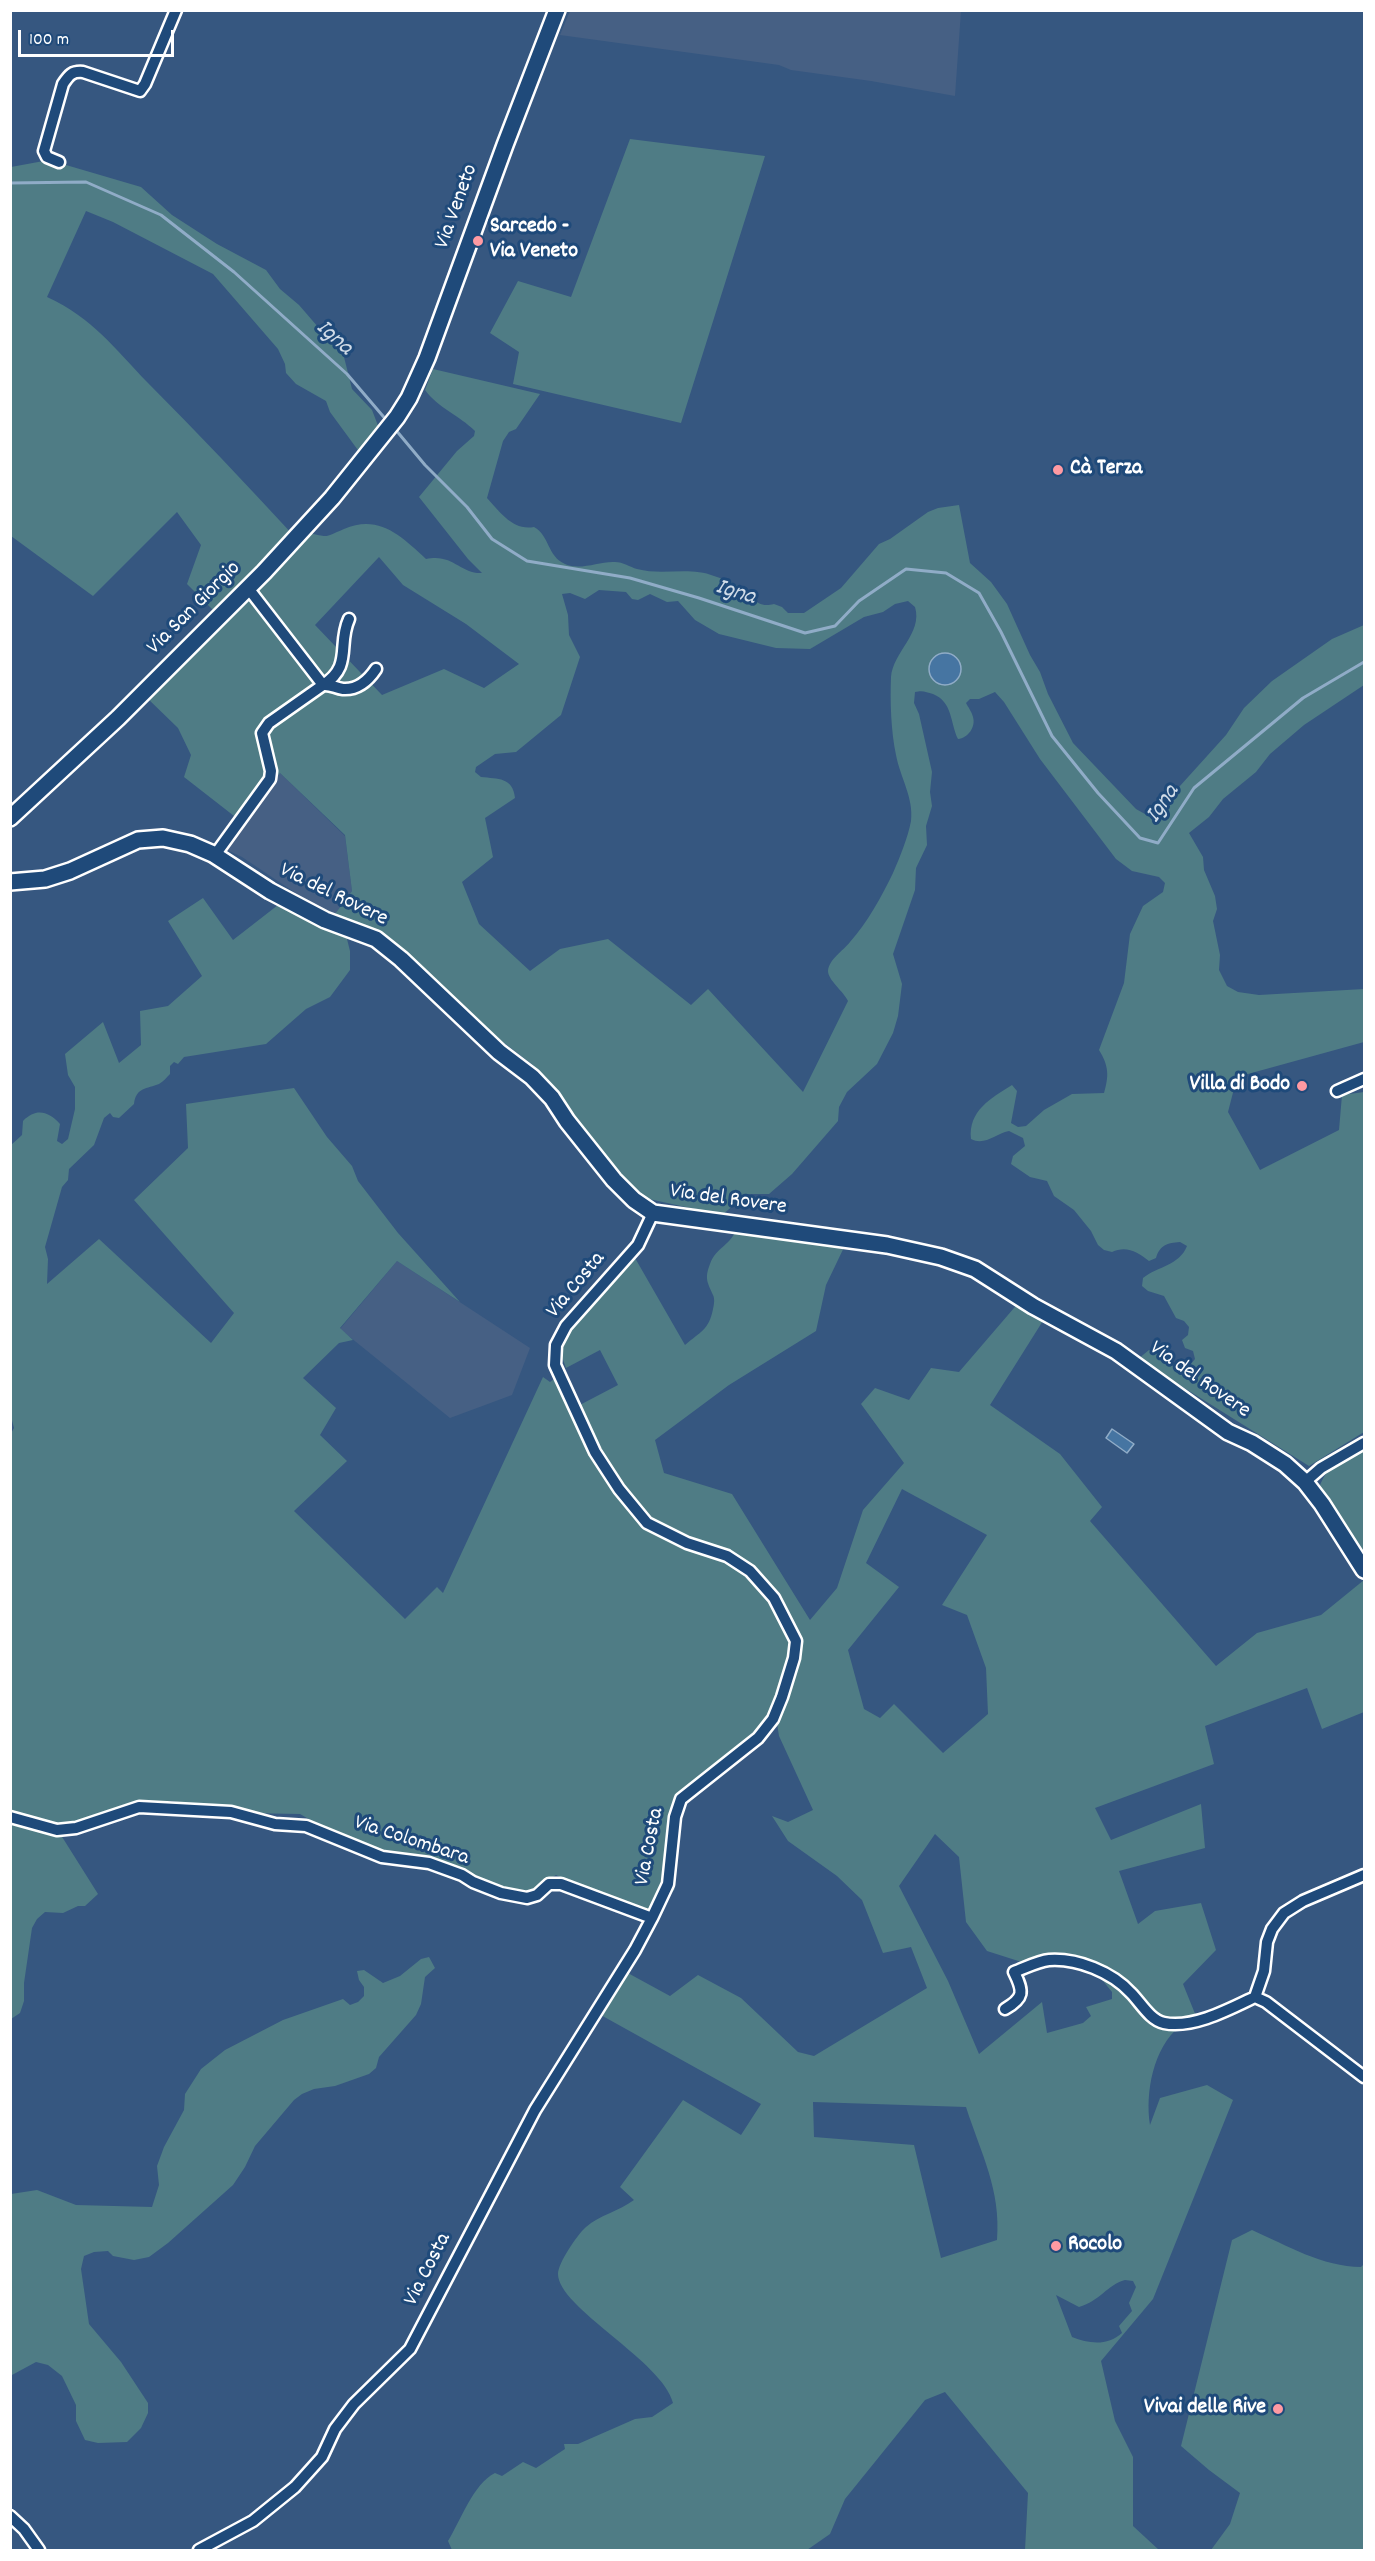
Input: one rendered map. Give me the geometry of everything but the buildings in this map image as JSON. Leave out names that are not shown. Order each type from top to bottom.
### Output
[{"type":"street","points":[[59,162],[46,157],[44,151],[63,84],[68,76],[75,72],[83,72],[140,91],[176,10]]},
{"type":"street","name":"Via Veneto","points":[[397,417],[428,358],[505,145],[557,10]]},
{"type":"street","name":"Via San Giorgio","points":[[10,818],[118,718],[248,588],[332,498],[397,417]]},
{"type":"street","points":[[248,588],[323,685]]},
{"type":"street","points":[[215,855],[270,779],[271,771],[262,733],[269,723],[339,672],[344,648],[345,626],[349,619]]},
{"type":"street","points":[[323,685],[331,684],[346,689],[355,688],[365,682],[376,669]]},
{"type":"street","name":"Via del Rovere","points":[[10,882],[45,879],[70,871],[138,840],[163,838],[190,844],[215,855],[270,891],[325,920],[376,939],[401,959],[499,1052],[532,1077],[552,1098],[567,1121],[614,1180],[634,1200],[653,1213],[888,1245],[940,1257],[975,1269],[1033,1306],[1116,1351],[1228,1432],[1252,1443],[1285,1464],[1305,1482],[1365,1570]]},
{"type":"street","points":[[1337,1091],[1365,1079]]},
{"type":"street","name":"Via Costa","points":[[200,2550],[253,2521],[295,2487],[322,2457],[335,2429],[354,2404],[410,2349],[535,2110],[635,1950],[652,1918],[668,1884],[675,1817],[681,1799],[758,1738],[773,1719],[788,1676],[796,1641],[774,1598],[750,1571],[727,1556],[687,1543],[647,1523],[619,1489],[595,1452],[555,1365],[556,1345],[566,1326],[638,1245],[653,1213]]},
{"type":"street","points":[[1305,1482],[1321,1468],[1365,1443]]},
{"type":"street","name":"Via Colombara","points":[[10,1817],[57,1830],[76,1828],[139,1807],[231,1812],[275,1824],[306,1826],[382,1857],[429,1863],[501,1893],[527,1898],[537,1895],[549,1884],[561,1884],[652,1918]]},
{"type":"street","points":[[1005,2009],[1016,2003],[1021,1996],[1021,1985],[1014,1972],[1047,1960],[1076,1961],[1119,1980],[1158,2022],[1166,2024],[1206,2020],[1255,1997],[1264,1971],[1267,1942],[1272,1929],[1284,1912],[1303,1901],[1365,1875]]},
{"type":"street","points":[[1255,1997],[1266,2002],[1365,2077]]},
{"type":"street","points":[[10,2516],[24,2529],[39,2550]]},
{"type":"shaded area","points":[[570,11],[961,11],[955,96],[791,70],[779,65],[560,35]]},
{"type":"shaded area","points":[[945,653],[956,658],[961,669],[956,680],[945,685],[934,680],[929,669],[934,658]]},
{"type":"shaded area","points":[[280,773],[345,836],[352,891],[335,914],[312,904],[242,857],[225,849]]},
{"type":"shaded area","points":[[397,1261],[530,1348],[512,1395],[450,1418],[340,1329]]},
{"type":"shaded area","points":[[1112,1429],[1134,1444],[1127,1453],[1106,1438]]},
{"type":"green space","points":[[630,139],[765,156],[681,423],[513,384],[519,352],[490,333],[518,281],[571,297]]},
{"type":"green space","points":[[49,160],[141,187],[172,215],[217,244],[266,270],[280,289],[299,305],[344,357],[352,389],[372,410],[382,436],[363,457],[330,412],[326,401],[296,384],[286,373],[285,364],[278,349],[213,274],[113,222],[86,211],[47,297],[77,314],[102,335],[294,536],[216,613],[187,584],[201,545],[177,512],[93,596],[11,536],[11,167]]},
{"type":"green space","points":[[433,369],[540,394],[516,429],[509,432],[503,441],[487,498],[513,523],[534,527],[539,531],[555,556],[565,564],[584,566],[615,562],[647,571],[705,573],[737,585],[763,605],[774,604],[782,607],[788,613],[804,613],[841,588],[879,544],[890,539],[928,512],[959,505],[970,563],[991,582],[1007,604],[1073,743],[1136,809],[1152,818],[1160,819],[1165,815],[1165,805],[1170,797],[1226,735],[1244,708],[1272,681],[1332,639],[1364,625],[1364,685],[1304,725],[1270,754],[1256,772],[1223,799],[1209,817],[1189,833],[1203,857],[1204,870],[1215,896],[1217,909],[1213,921],[1220,955],[1219,970],[1227,986],[1238,992],[1259,995],[1364,989],[1364,1042],[1237,1077],[1228,1112],[1260,1170],[1339,1130],[1342,1095],[1364,1092],[1364,1432],[1309,1466],[1138,1359],[1149,1350],[1157,1349],[1166,1362],[1190,1365],[1195,1359],[1193,1351],[1185,1348],[1182,1340],[1188,1335],[1189,1327],[1184,1321],[1176,1318],[1164,1296],[1148,1291],[1142,1286],[1143,1278],[1174,1262],[1187,1246],[1180,1242],[1168,1244],[1162,1247],[1156,1258],[1149,1261],[1132,1250],[1122,1249],[1112,1252],[1104,1250],[1074,1210],[1054,1196],[1047,1181],[1030,1177],[1011,1164],[1013,1156],[1025,1146],[1023,1138],[1009,1131],[981,1141],[971,1139],[971,1129],[977,1113],[989,1100],[1012,1085],[1017,1091],[1011,1123],[1018,1127],[1026,1126],[1044,1110],[1072,1094],[1104,1093],[1107,1071],[1099,1050],[1124,983],[1130,934],[1143,906],[1163,892],[1165,883],[1159,877],[1132,871],[1116,859],[1040,759],[1004,702],[995,692],[979,699],[970,699],[966,703],[974,721],[968,734],[958,739],[944,702],[933,694],[915,692],[914,703],[919,714],[932,772],[930,792],[932,806],[926,826],[927,845],[916,868],[915,890],[893,954],[902,984],[898,1016],[893,1033],[877,1064],[847,1092],[839,1107],[838,1121],[792,1174],[769,1194],[747,1194],[722,1215],[649,1199],[625,1182],[533,1065],[457,1007],[411,958],[386,936],[335,914],[352,891],[345,835],[280,773],[243,823],[184,777],[191,755],[178,728],[144,695],[309,533],[327,536],[357,525],[379,526],[408,542],[426,559],[443,559],[468,570],[482,573],[468,559],[419,497],[457,451],[474,436],[475,431],[436,402],[425,390]],"holes":[[[379,557],[403,585],[466,624],[519,664],[484,688],[444,669],[382,695],[315,625]],[[599,590],[626,592],[632,599],[638,600],[650,594],[667,602],[678,601],[695,620],[719,634],[776,648],[810,649],[864,617],[883,612],[895,604],[908,601],[915,607],[915,625],[897,659],[891,677],[893,736],[910,804],[910,827],[896,867],[879,900],[856,935],[829,967],[829,975],[848,1001],[803,1092],[708,989],[691,1005],[608,939],[560,949],[530,971],[479,924],[462,882],[493,857],[485,818],[515,798],[514,791],[508,783],[504,780],[481,777],[475,772],[476,767],[495,754],[516,752],[561,715],[580,657],[569,635],[568,615],[562,594],[570,593],[585,599]]]},
{"type":"green space","points":[[203,898],[233,940],[287,898],[345,931],[350,951],[350,970],[330,997],[306,1009],[266,1044],[184,1057],[178,1064],[174,1062],[170,1066],[170,1074],[162,1082],[137,1094],[134,1104],[119,1118],[113,1117],[110,1113],[104,1118],[94,1145],[69,1169],[68,1180],[62,1187],[45,1247],[48,1259],[47,1284],[99,1239],[211,1343],[234,1313],[134,1200],[188,1148],[186,1104],[294,1088],[327,1137],[352,1166],[358,1181],[398,1233],[460,1302],[397,1261],[340,1328],[353,1340],[339,1343],[303,1378],[336,1408],[320,1435],[347,1461],[294,1511],[405,1619],[437,1587],[443,1593],[543,1377],[550,1382],[557,1377],[574,1408],[618,1385],[600,1350],[566,1368],[561,1354],[565,1323],[635,1258],[685,1345],[709,1322],[714,1297],[707,1281],[708,1269],[716,1254],[732,1238],[737,1227],[848,1239],[826,1285],[816,1331],[729,1385],[655,1440],[664,1473],[732,1494],[810,1620],[837,1588],[863,1510],[904,1463],[861,1404],[875,1388],[909,1400],[931,1368],[959,1372],[1020,1301],[1046,1316],[990,1405],[1060,1454],[1102,1507],[1090,1521],[1216,1666],[1257,1633],[1321,1615],[1364,1580],[1364,1712],[1322,1729],[1307,1688],[1205,1726],[1214,1764],[1095,1808],[1111,1840],[1201,1804],[1205,1848],[1119,1871],[1138,1924],[1155,1911],[1201,1903],[1216,1950],[1183,1984],[1198,2021],[1180,2026],[1163,2046],[1157,2059],[1150,2085],[1150,2125],[1160,2098],[1207,2085],[1233,2100],[1153,2299],[1101,2361],[1115,2421],[1133,2457],[1133,2526],[1159,2550],[1025,2550],[1028,2493],[945,2392],[925,2400],[845,2499],[830,2534],[807,2550],[452,2550],[448,2541],[468,2503],[487,2478],[495,2473],[502,2476],[523,2462],[536,2468],[565,2449],[564,2444],[578,2444],[635,2419],[652,2417],[673,2403],[665,2387],[651,2370],[575,2303],[563,2288],[558,2274],[559,2269],[569,2249],[586,2227],[634,2200],[620,2187],[683,2100],[741,2135],[761,2104],[599,2014],[626,1972],[670,1996],[698,1975],[741,1998],[798,2052],[814,2056],[927,1988],[911,1947],[883,1953],[862,1900],[837,1876],[788,1841],[772,1816],[788,1822],[813,1810],[779,1736],[776,1717],[770,1712],[737,1753],[682,1794],[672,1885],[675,1889],[645,1923],[556,1875],[528,1893],[506,1890],[453,1868],[380,1860],[300,1814],[245,1813],[171,1801],[59,1832],[98,1894],[85,1906],[78,1906],[63,1913],[45,1912],[37,1919],[32,1928],[24,1983],[24,2001],[20,2013],[11,2019],[10,1435],[14,1428],[10,1413],[10,1146],[22,1135],[23,1121],[37,1113],[51,1116],[60,1124],[57,1141],[62,1144],[68,1139],[75,1109],[75,1087],[68,1075],[65,1054],[103,1022],[119,1063],[141,1045],[140,1011],[168,1006],[202,976],[168,921]],"holes":[[[902,1489],[987,1535],[942,1605],[967,1615],[986,1668],[988,1714],[943,1753],[894,1704],[880,1718],[864,1709],[848,1650],[899,1587],[866,1563]],[[935,1834],[959,1857],[966,1922],[987,1951],[1034,1966],[1072,1954],[1087,1966],[1090,1965],[1112,1992],[1112,1999],[1086,2007],[1091,2016],[1083,2023],[1047,2033],[1042,2002],[979,2054],[948,1981],[899,1886]],[[813,2102],[966,2107],[993,2188],[997,2240],[941,2258],[914,2145],[814,2137]],[[1133,2281],[1136,2287],[1129,2303],[1132,2311],[1119,2326],[1122,2333],[1105,2342],[1085,2341],[1072,2337],[1056,2295],[1079,2307],[1093,2301],[1119,2282]]]},
{"type":"green space","points":[[1364,1445],[1364,1558],[1318,1492],[1330,1469]]},
{"type":"green space","points":[[429,1957],[435,1968],[425,1977],[421,2004],[416,2015],[379,2057],[376,2068],[369,2074],[335,2086],[314,2089],[294,2100],[255,2146],[233,2185],[149,2257],[134,2260],[113,2256],[108,2251],[94,2252],[84,2256],[81,2269],[89,2324],[121,2362],[148,2403],[148,2413],[141,2428],[127,2442],[98,2443],[85,2440],[76,2421],[76,2405],[62,2376],[48,2365],[36,2362],[12,2375],[11,2373],[11,2194],[37,2190],[76,2205],[152,2207],[159,2185],[157,2166],[164,2147],[184,2110],[185,2094],[201,2069],[225,2050],[283,2020],[343,1999],[350,2005],[358,2002],[364,1996],[364,1987],[357,1971],[364,1970],[383,1983],[400,1976],[421,1959]]},
{"type":"green space","name":"Vivai delle Rive","points":[[1252,2230],[1319,2259],[1347,2266],[1361,2267],[1364,2264],[1364,2550],[1211,2550],[1230,2524],[1240,2493],[1181,2446],[1232,2240]]},
{"type":"waterway","name":"Igna","points":[[10,183],[86,182],[161,215],[234,272],[347,374],[388,422]]},
{"type":"waterway","name":"Igna","points":[[395,429],[425,465],[467,507],[492,539],[527,561],[630,578],[805,633],[835,626],[859,601],[906,569],[946,573],[979,593],[1001,632],[1052,736],[1098,793],[1140,838],[1158,843],[1194,788],[1303,698],[1364,662]]},
{"type":"place","name":"Sarcedo - Via Veneto","points":[[478,241]]},
{"type":"place","name":"Cà Terza","points":[[1058,470]]},
{"type":"place","name":"Villa di Bodo","points":[[1302,1086]]},
{"type":"place","name":"Rocolo","points":[[1056,2246]]},
{"type":"place","name":"Vivai delle Rive","points":[[1278,2409]]}]
